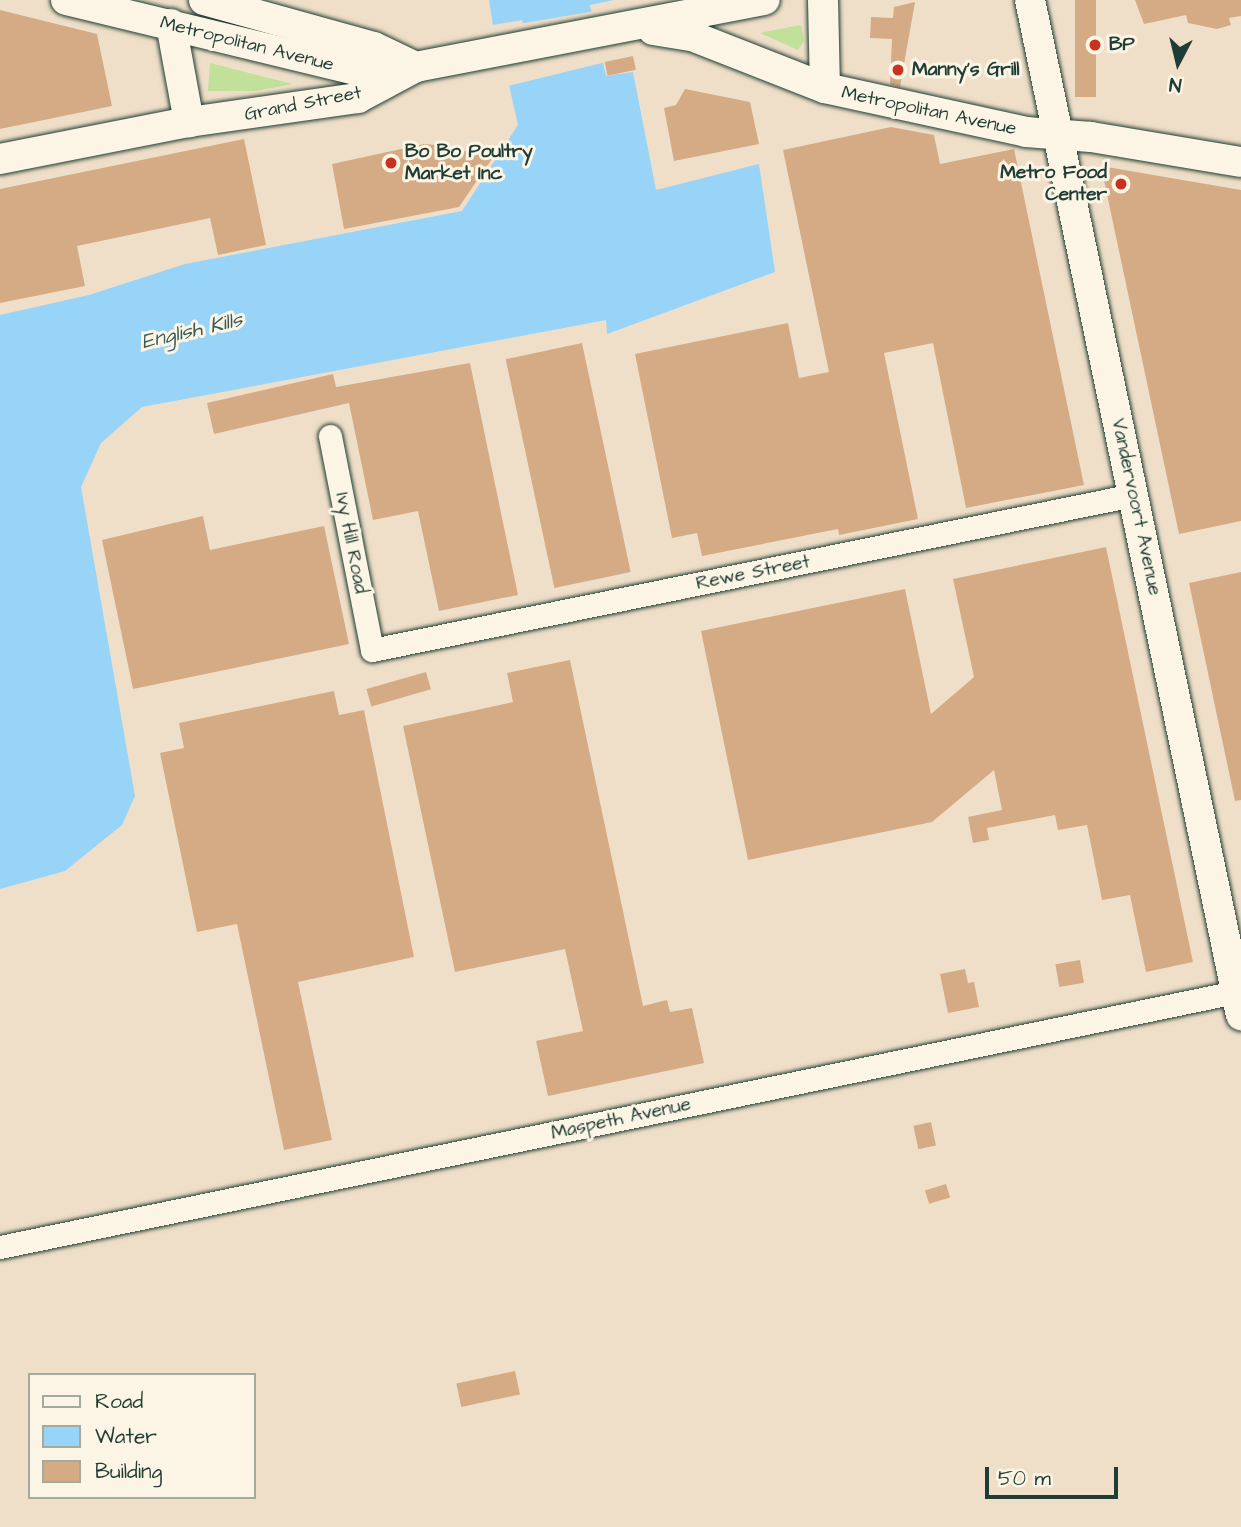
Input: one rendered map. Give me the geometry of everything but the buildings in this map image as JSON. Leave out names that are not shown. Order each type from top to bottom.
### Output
[{"type":"main road","name":"Metropolitan Avenue","points":[[66,0],[363,72],[416,67]]},
{"type":"main road","points":[[122,0],[250,31],[261,29],[273,9]]},
{"type":"main road","name":"Metropolitan Avenue","points":[[204,0],[273,9],[374,47],[416,67]]},
{"type":"main road","name":"Grand Street","points":[[0,159],[189,122],[358,98],[416,67],[765,0]]},
{"type":"main road","points":[[823,0],[825,88]]},
{"type":"main road","name":"Vandervoort Avenue","points":[[1030,0],[1239,999]]},
{"type":"main road","points":[[171,24],[189,122]]},
{"type":"main road","name":"Metropolitan Avenue","points":[[625,29],[692,36],[825,88],[1018,130],[1241,162]]},
{"type":"street","name":"Ivy Hill Road","points":[[330,436],[372,650]]},
{"type":"street","name":"Rewe Street","points":[[372,650],[1133,495]]},
{"type":"street","name":"Maspeth Avenue","points":[[0,1247],[1239,999]]},
{"type":"green space","points":[[801,25],[804,41],[798,50],[760,33]]},
{"type":"green space","points":[[210,63],[293,84],[255,91],[208,91]]},
{"type":"water","name":"English Kills","points":[[489,0],[614,0],[590,5],[606,76],[633,72],[656,190],[759,164],[775,272],[607,334],[606,320],[142,407],[101,443],[81,487],[135,796],[122,825],[65,871],[0,889],[0,315],[89,295],[185,264],[462,211],[518,125],[509,85],[535,77],[522,20],[493,25]]},
{"type":"pier","points":[[595,11],[606,62],[508,86],[507,81],[531,75],[519,24],[507,26]]},
{"type":"place","name":"BP","points":[[1095,45]]},
{"type":"place","name":"Manny's Grill","points":[[898,70]]},
{"type":"place","name":"Bo Bo Poultry Market Inc","points":[[391,163]]},
{"type":"place","name":"Metro Food Center","points":[[1121,184]]}]
